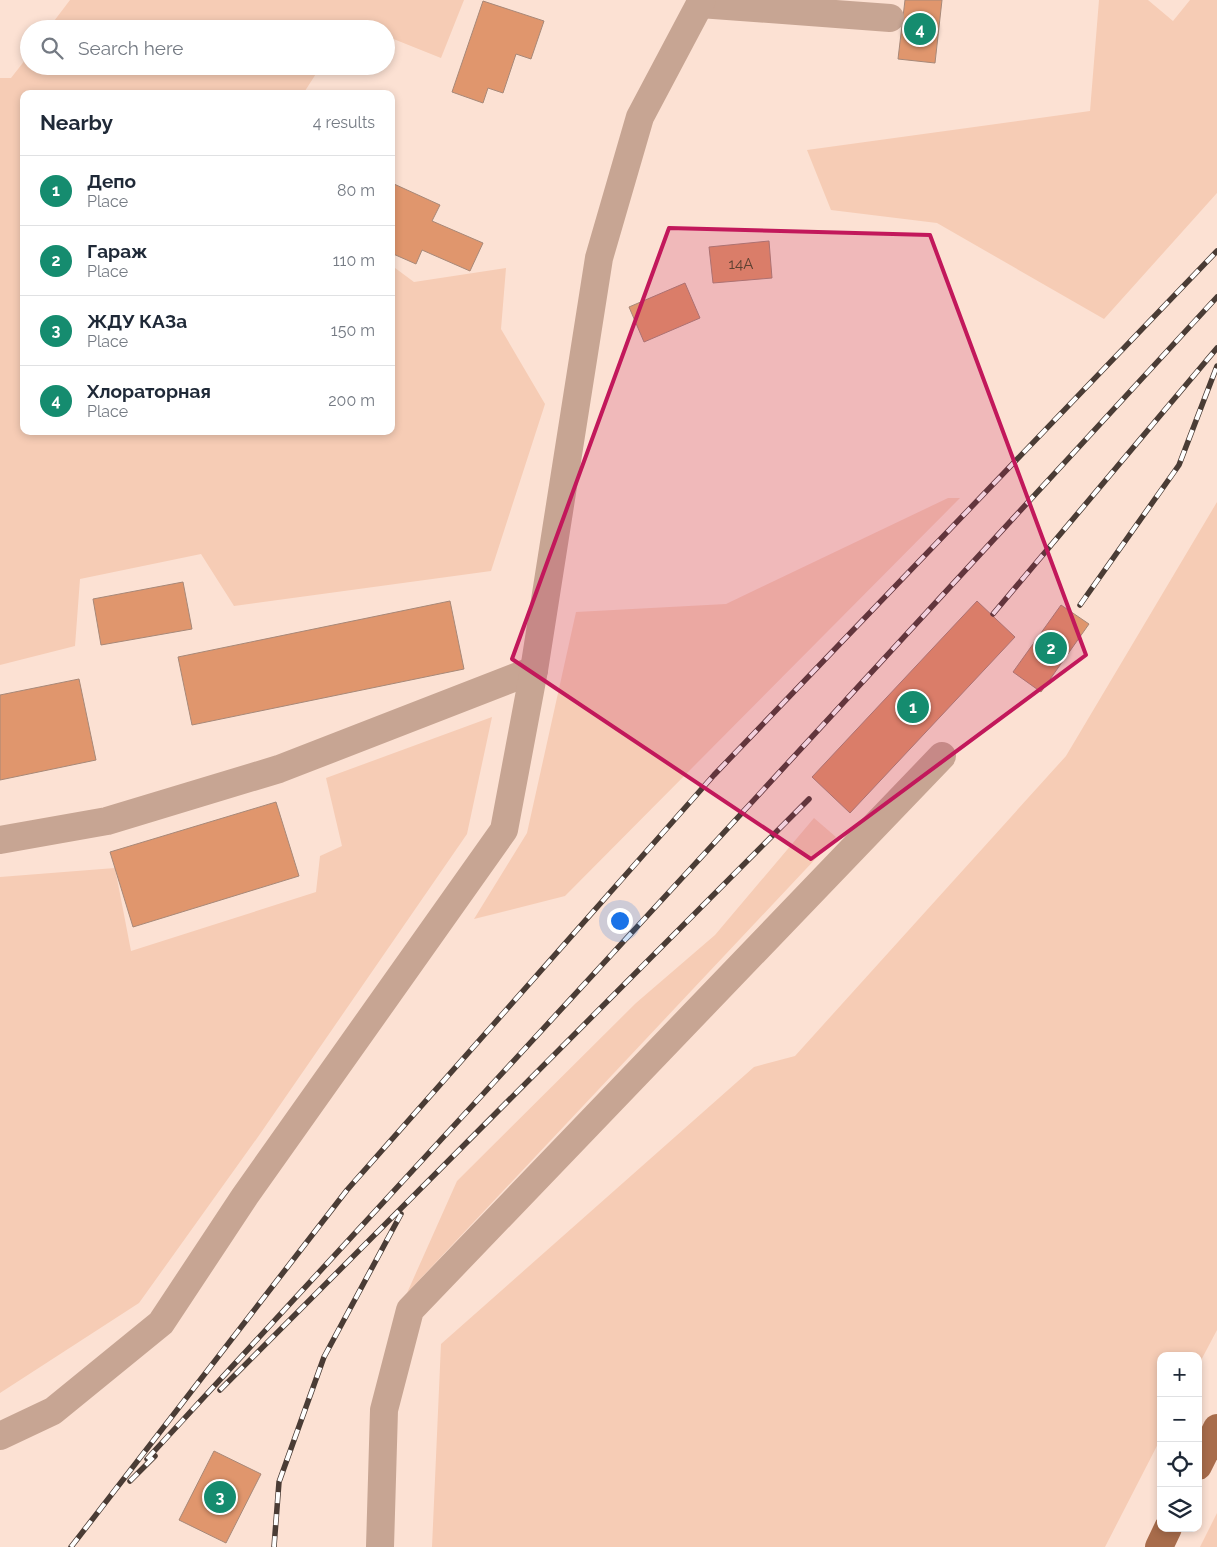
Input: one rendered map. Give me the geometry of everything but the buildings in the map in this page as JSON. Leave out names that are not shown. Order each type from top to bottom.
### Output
[{"type":"main road","points":[[1202,1458],[1217,1428]]},
{"type":"main road","points":[[1159,1547],[1166,1532]]},
{"type":"lane","points":[[0,1436],[53,1411],[161,1323],[245,1196],[504,830],[534,670],[598,258],[640,117],[701,2],[890,18]]},
{"type":"lane","points":[[0,840],[107,821],[279,769],[534,670]]},
{"type":"lane","points":[[380,1547],[384,1410],[410,1310],[942,756]]},
{"type":"highlighted area","points":[[669,228],[930,235],[1086,655],[811,859],[512,659]]},
{"type":"shaded area","points":[[70,0],[464,0],[441,58],[395,40],[395,20],[55,20]]},
{"type":"shaded area","points":[[1099,0],[1148,0],[1173,21],[1190,0],[1217,0],[1217,193],[1104,319],[937,223],[831,210],[807,150],[1090,111]]},
{"type":"shaded area","points":[[20,66],[20,75],[315,75],[306,90],[20,90],[20,435],[395,435],[395,268],[414,282],[506,268],[501,329],[545,404],[491,571],[234,606],[201,554],[80,579],[75,646],[0,665],[0,78],[11,78]]},
{"type":"shaded area","points":[[948,498],[960,498],[565,896],[474,919],[527,833],[576,612],[726,604]]},
{"type":"shaded area","points":[[1217,502],[1217,1330],[1202,1358],[1202,1352],[1157,1352],[1157,1446],[1105,1547],[432,1547],[441,1344],[754,1067],[795,1056],[1066,756]]},
{"type":"shaded area","points":[[492,717],[467,834],[260,1134],[139,1303],[0,1393],[0,877],[115,868],[131,951],[316,892],[320,856],[342,846],[326,778]]},
{"type":"shaded area","points":[[814,818],[836,837],[407,1293],[457,1181],[636,1003],[715,935]]},
{"type":"shaded area","points":[[1217,1513],[1217,1547],[1200,1547]]},
{"type":"railway","points":[[71,1547],[347,1190],[714,775],[1217,251]]},
{"type":"railway","points":[[147,1459],[1217,297]]},
{"type":"railway","points":[[993,614],[1217,348]]},
{"type":"railway","points":[[1080,605],[1179,465],[1217,366]]},
{"type":"railway","points":[[220,1390],[809,799]]},
{"type":"railway","points":[[274,1547],[279,1482],[324,1357],[401,1214]]},
{"type":"railway","points":[[130,1481],[155,1456]]},
{"type":"place","name":"Хлораторная","points":[[920,29]]},
{"type":"place","name":"Гараж","points":[[1051,648]]},
{"type":"place","name":"Депо","points":[[913,707]]},
{"type":"place","name":"ЖДУ КАЗа","points":[[220,1497]]}]
